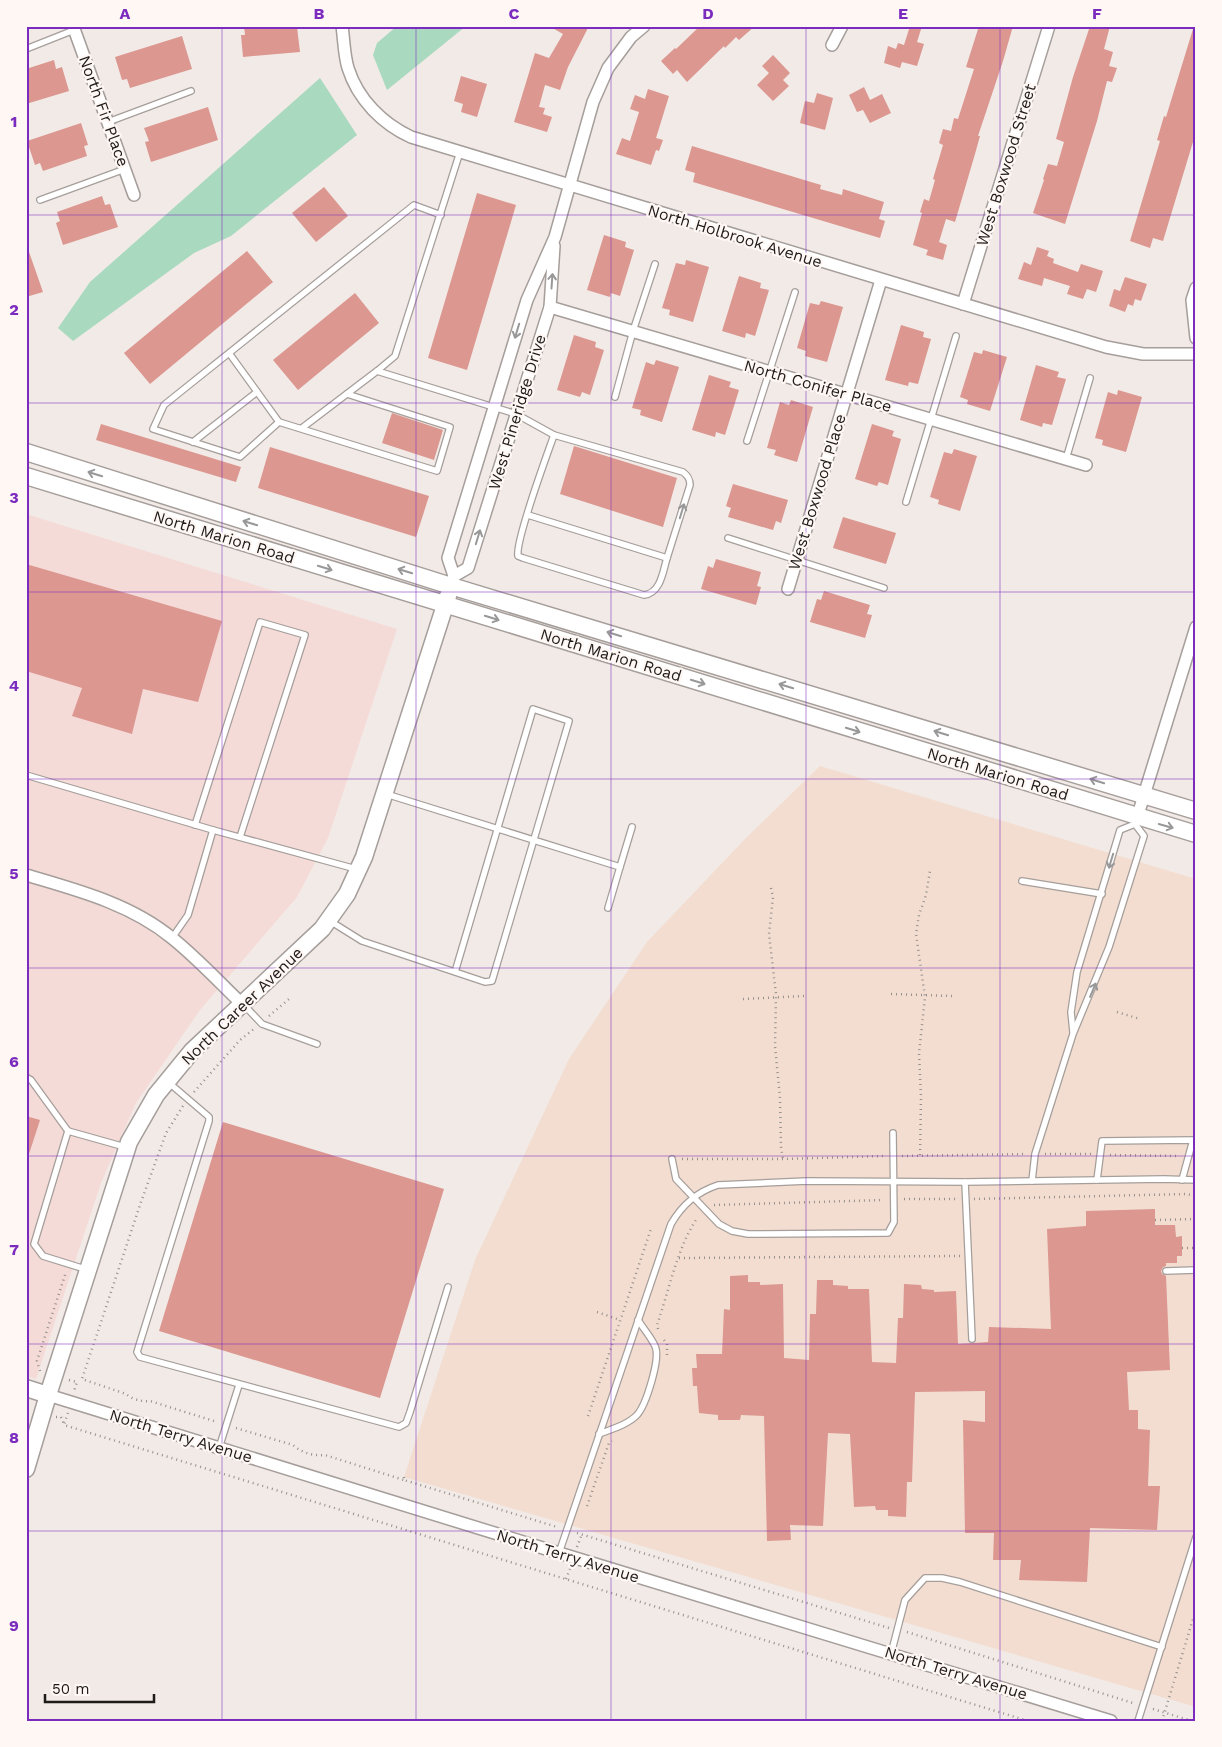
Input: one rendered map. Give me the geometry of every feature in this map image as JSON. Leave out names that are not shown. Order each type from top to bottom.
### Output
[{"type":"main road","name":"North Marion Road","points":[[26,452],[453,581],[1196,811]]},
{"type":"main road","name":"North Marion Road","points":[[26,476],[446,604],[1136,821],[1196,834]]},
{"type":"main road","name":"North Career Avenue","points":[[26,1469],[127,1148],[156,1095],[192,1051],[322,929],[347,894],[364,857],[453,581]]},
{"type":"main road","name":"North Terry Avenue","points":[[26,1388],[48,1395]]},
{"type":"street","name":"North Holbrook Avenue","points":[[342,26],[348,69],[371,109],[401,132],[411,137],[1106,347],[1143,354],[1196,354]]},
{"type":"street","name":"West Pineridge Drive","points":[[555,237],[550,307],[468,568],[453,581],[448,558],[527,300],[555,237],[593,102],[600,83],[620,50],[644,26]]},
{"type":"street","points":[[832,45],[842,26]]},
{"type":"street","name":"West Boxwood Street","points":[[963,304],[1049,26]]},
{"type":"street","name":"North Fir Place","points":[[74,28],[134,196]]},
{"type":"street","name":"West Boxwood Place","points":[[788,589],[881,280]]},
{"type":"street","points":[[1196,288],[1192,300],[1196,338]]},
{"type":"street","name":"North Conifer Place","points":[[550,307],[1086,465]]},
{"type":"street","points":[[1136,821],[1196,627]]},
{"type":"street","points":[[26,875],[83,892],[131,912],[172,938],[242,1004]]},
{"type":"street","name":"North Terry Avenue","points":[[48,1395],[1111,1721]]},
{"type":"lane","points":[[26,49],[74,28]]},
{"type":"lane","points":[[108,122],[191,91]]},
{"type":"lane","points":[[302,428],[395,356],[460,152]]},
{"type":"lane","points":[[40,200],[125,170]]},
{"type":"lane","points":[[280,422],[240,457],[153,429],[164,405],[414,205],[441,215]]},
{"type":"lane","points":[[615,397],[633,331],[655,264]]},
{"type":"lane","points":[[747,441],[794,292]]},
{"type":"lane","points":[[906,502],[956,336]]},
{"type":"lane","points":[[229,353],[280,422],[437,471],[450,427],[347,394]]},
{"type":"lane","points":[[378,371],[494,406],[516,414],[554,435],[683,472],[687,475],[690,485],[658,587],[650,594],[644,595],[518,556],[519,542],[554,435]]},
{"type":"lane","points":[[1066,459],[1090,378]]},
{"type":"lane","points":[[193,442],[257,392]]},
{"type":"lane","points":[[528,515],[667,558]]},
{"type":"lane","points":[[728,538],[884,588]]},
{"type":"lane","points":[[195,825],[260,622],[306,635],[240,837]]},
{"type":"lane","points":[[328,920],[362,941],[455,972],[485,982],[492,981],[569,721],[533,709],[455,972]]},
{"type":"lane","points":[[26,775],[195,825],[358,869]]},
{"type":"lane","points":[[384,793],[620,868]]},
{"type":"lane","points":[[1032,1181],[1035,1154],[1073,1034],[1109,947],[1144,836],[1136,821],[1120,830],[1077,972],[1071,1012],[1073,1034]]},
{"type":"lane","points":[[608,908],[632,827]]},
{"type":"lane","points":[[172,938],[188,915],[213,830]]},
{"type":"lane","points":[[1022,881],[1102,894]]},
{"type":"lane","points":[[242,1004],[261,1022],[317,1044]]},
{"type":"lane","points":[[26,1077],[31,1080],[68,1131],[127,1148]]},
{"type":"lane","points":[[167,1082],[209,1117],[209,1121],[138,1352],[140,1356],[240,1385],[399,1427],[406,1423],[410,1412],[448,1287]]},
{"type":"lane","points":[[68,1131],[34,1244],[43,1256],[88,1270]]},
{"type":"lane","points":[[672,1159],[676,1179],[719,1224],[732,1231],[748,1234],[888,1233],[894,1222],[893,1133]]},
{"type":"lane","points":[[1097,1180],[1102,1141],[1194,1140],[1182,1180]]},
{"type":"lane","points":[[559,1553],[671,1224],[678,1211],[693,1197],[707,1188],[718,1185],[807,1181],[1196,1180]]},
{"type":"lane","points":[[965,1182],[972,1339]]},
{"type":"lane","points":[[1166,1271],[1196,1270]]},
{"type":"lane","points":[[599,1434],[626,1423],[638,1415],[656,1369],[658,1357],[656,1346],[638,1320]]},
{"type":"lane","points":[[219,1448],[240,1385]]},
{"type":"lane","points":[[1138,1721],[1196,1536]]},
{"type":"lane","points":[[891,1654],[905,1600],[925,1578],[942,1578],[969,1585],[1162,1647]]},
{"type":"path","points":[[920,1156],[921,1098],[919,1053],[925,995],[916,934],[930,871]]},
{"type":"path","points":[[771,888],[773,897],[769,934],[776,997],[775,1052],[780,1098],[783,1160]]},
{"type":"path","points":[[891,994],[952,996]]},
{"type":"path","points":[[743,998],[805,996]]},
{"type":"path","points":[[289,999],[240,1040],[188,1098],[166,1133],[140,1202],[82,1380],[126,1394],[143,1402],[150,1401],[293,1445],[316,1456],[324,1455],[404,1479],[1192,1721]]},
{"type":"path","points":[[1117,1012],[1140,1019]]},
{"type":"path","points":[[672,1159],[783,1160],[1035,1154],[1189,1156]]},
{"type":"path","points":[[658,1331],[657,1325],[691,1228],[698,1217],[714,1205],[894,1199],[1187,1194],[1196,1198]]},
{"type":"path","points":[[1155,1220],[1196,1219]]},
{"type":"path","points":[[588,1416],[651,1229]]},
{"type":"path","points":[[1182,1248],[1196,1248]]},
{"type":"path","points":[[679,1258],[968,1256]]},
{"type":"path","points":[[597,1312],[620,1320]]},
{"type":"path","points":[[662,1338],[667,1344],[666,1361]]},
{"type":"path","points":[[587,1506],[610,1443],[617,1438]]},
{"type":"path","points":[[1162,1721],[1196,1609]]},
{"type":"shaded area","points":[[26,514],[397,629],[328,838],[297,897],[200,1010],[136,1103],[101,1183],[36,1379],[26,1376]]},
{"type":"shaded area","points":[[820,766],[1196,879],[1196,1707],[404,1477],[475,1260],[569,1059],[647,942],[745,839]]},
{"type":"green space","points":[[397,26],[466,26],[387,90],[373,55],[377,43]]},
{"type":"green space","points":[[320,78],[357,135],[231,236],[194,253],[73,341],[58,328],[90,282]]},
{"type":"building","points":[[244,26],[297,27],[300,52],[243,57],[241,35],[245,35]]},
{"type":"building","points":[[549,26],[589,26],[568,67],[560,90],[545,85],[539,107],[545,108],[543,114],[552,117],[547,132],[514,122],[535,53],[549,58],[563,34]]},
{"type":"building","points":[[700,26],[755,26],[739,40],[736,37],[725,48],[724,46],[687,82],[677,70],[673,74],[661,61]]},
{"type":"building","points":[[910,26],[922,26],[917,42],[924,44],[917,66],[902,62],[900,68],[884,63],[888,46],[896,49],[898,43],[904,45]]},
{"type":"building","points":[[979,26],[1013,26],[978,136],[980,136],[955,222],[946,219],[939,242],[947,245],[943,260],[926,255],[928,250],[913,245],[924,199],[929,201],[935,180],[933,179],[943,145],[939,143],[943,129],[951,131],[954,118],[958,119],[974,69],[966,67]]},
{"type":"building","points":[[1090,26],[1110,26],[1104,49],[1113,52],[1109,66],[1117,68],[1112,82],[1107,81],[1097,121],[1065,224],[1033,213],[1048,164],[1057,166],[1064,142],[1056,139],[1073,77]]},
{"type":"building","points":[[1193,29],[1196,30],[1196,132],[1163,241],[1153,238],[1150,248],[1130,241],[1160,141],[1157,140],[1164,116],[1166,117]]},
{"type":"building","points":[[182,36],[192,69],[130,88],[127,79],[122,80],[115,57]]},
{"type":"building","points":[[773,55],[790,73],[783,80],[789,86],[773,101],[757,85],[769,73],[762,66]]},
{"type":"building","points":[[54,60],[56,69],[62,67],[69,91],[26,104],[26,69]]},
{"type":"building","points":[[461,76],[487,84],[477,117],[461,112],[463,104],[454,101]]},
{"type":"building","points":[[864,87],[870,100],[882,94],[891,113],[870,123],[863,110],[857,112],[849,95]]},
{"type":"building","points":[[648,89],[669,96],[656,138],[663,140],[659,151],[656,150],[651,165],[616,154],[622,138],[630,141],[639,112],[630,109],[635,95],[645,99]]},
{"type":"building","points":[[817,93],[833,98],[825,130],[800,123],[805,101],[814,103]]},
{"type":"building","points":[[208,107],[218,140],[151,162],[145,142],[149,141],[144,128]]},
{"type":"building","points":[[81,123],[88,145],[84,146],[87,156],[43,171],[40,163],[35,165],[27,141]]},
{"type":"building","points":[[692,146],[821,185],[820,189],[842,195],[843,189],[884,202],[879,219],[885,221],[880,238],[693,182],[695,173],[685,170]]},
{"type":"building","points":[[324,187],[348,216],[316,242],[292,213]]},
{"type":"building","points":[[477,193],[516,205],[467,370],[428,358]]},
{"type":"building","points":[[102,196],[105,205],[110,204],[118,227],[63,245],[56,223],[60,221],[57,212]]},
{"type":"building","points":[[604,235],[626,242],[625,247],[634,250],[620,296],[611,293],[610,297],[587,290]]},
{"type":"building","points":[[1037,247],[1049,251],[1047,256],[1054,259],[1053,263],[1078,272],[1081,264],[1103,271],[1096,292],[1087,289],[1083,299],[1067,294],[1070,286],[1044,278],[1042,286],[1018,279],[1024,262],[1031,265]]},
{"type":"building","points":[[26,249],[28,249],[43,292],[26,297]]},
{"type":"building","points":[[247,251],[273,282],[150,384],[124,353]]},
{"type":"building","points":[[686,260],[709,267],[693,322],[669,315],[670,310],[662,308],[676,263],[685,265]]},
{"type":"building","points":[[739,276],[761,283],[760,288],[769,290],[755,336],[746,333],[745,338],[722,331]]},
{"type":"building","points":[[1125,277],[1147,284],[1141,301],[1135,299],[1133,306],[1128,304],[1125,312],[1109,306],[1114,289],[1120,291]]},
{"type":"building","points":[[355,293],[379,323],[298,390],[273,360]]},
{"type":"building","points":[[821,301],[843,307],[827,362],[805,356],[806,351],[797,348],[810,303],[819,305]]},
{"type":"building","points":[[901,325],[924,332],[923,337],[931,339],[918,384],[909,382],[908,386],[885,380]]},
{"type":"building","points":[[574,335],[596,342],[595,347],[604,350],[590,395],[582,392],[580,397],[557,390]]},
{"type":"building","points":[[983,350],[1007,357],[990,411],[967,404],[968,400],[960,397],[974,352],[982,354]]},
{"type":"building","points":[[656,360],[679,367],[662,422],[640,415],[641,410],[632,408],[646,362],[654,365]]},
{"type":"building","points":[[1036,365],[1059,372],[1057,377],[1066,379],[1052,425],[1043,423],[1042,427],[1020,420]]},
{"type":"building","points":[[709,375],[731,382],[729,387],[739,390],[725,435],[716,432],[715,437],[692,430]]},
{"type":"building","points":[[1118,390],[1142,397],[1126,452],[1102,445],[1103,440],[1095,438],[1108,392],[1117,395]]},
{"type":"building","points":[[791,400],[813,407],[797,462],[774,455],[776,450],[767,448],[780,402],[789,405]]},
{"type":"building","points":[[392,413],[443,430],[434,460],[382,443]]},
{"type":"building","points":[[101,424],[241,467],[236,482],[96,440]]},
{"type":"building","points":[[872,424],[894,431],[892,436],[901,439],[888,485],[879,482],[877,486],[855,479]]},
{"type":"building","points":[[574,446],[677,478],[663,527],[560,494]]},
{"type":"building","points":[[270,447],[429,496],[416,537],[258,488]]},
{"type":"building","points":[[954,449],[977,456],[960,511],[938,504],[939,500],[930,497],[944,452],[952,454]]},
{"type":"building","points":[[733,484],[788,500],[781,523],[776,521],[773,530],[728,517],[731,508],[726,506]]},
{"type":"building","points":[[843,517],[896,533],[886,564],[833,548]]},
{"type":"building","points":[[716,559],[761,572],[757,586],[761,587],[756,605],[701,589],[708,566],[713,568]]},
{"type":"building","points":[[26,564],[222,621],[198,702],[143,689],[132,734],[72,716],[82,688],[26,671]]},
{"type":"building","points":[[824,591],[870,605],[867,614],[872,615],[865,638],[810,622],[817,599],[821,600]]},
{"type":"building","points":[[26,1116],[40,1120],[29,1154],[26,1154]]},
{"type":"building","points":[[223,1122],[444,1189],[380,1398],[159,1331]]},
{"type":"building","points":[[1155,1209],[1155,1225],[1175,1225],[1176,1237],[1182,1236],[1182,1256],[1177,1256],[1177,1263],[1166,1263],[1166,1266],[1161,1271],[1166,1276],[1170,1370],[1127,1372],[1129,1410],[1138,1410],[1138,1429],[1150,1430],[1148,1486],[1160,1486],[1157,1530],[1090,1528],[1087,1582],[1019,1580],[1021,1560],[993,1560],[994,1533],[965,1533],[963,1420],[985,1422],[985,1391],[915,1392],[912,1482],[907,1482],[906,1517],[888,1516],[888,1510],[876,1510],[875,1506],[854,1507],[850,1434],[828,1433],[823,1526],[790,1525],[791,1540],[767,1541],[764,1416],[741,1415],[740,1420],[718,1420],[718,1415],[699,1413],[697,1386],[693,1386],[692,1368],[697,1368],[696,1354],[722,1354],[724,1309],[730,1310],[730,1276],[748,1275],[748,1282],[760,1282],[760,1285],[783,1284],[784,1358],[809,1360],[810,1314],[816,1314],[817,1280],[833,1280],[833,1285],[848,1286],[848,1289],[869,1289],[872,1362],[896,1363],[898,1318],[903,1318],[904,1284],[921,1285],[922,1289],[934,1290],[934,1292],[956,1291],[958,1344],[988,1342],[989,1327],[1051,1329],[1047,1229],[1086,1226],[1086,1211]]}]
